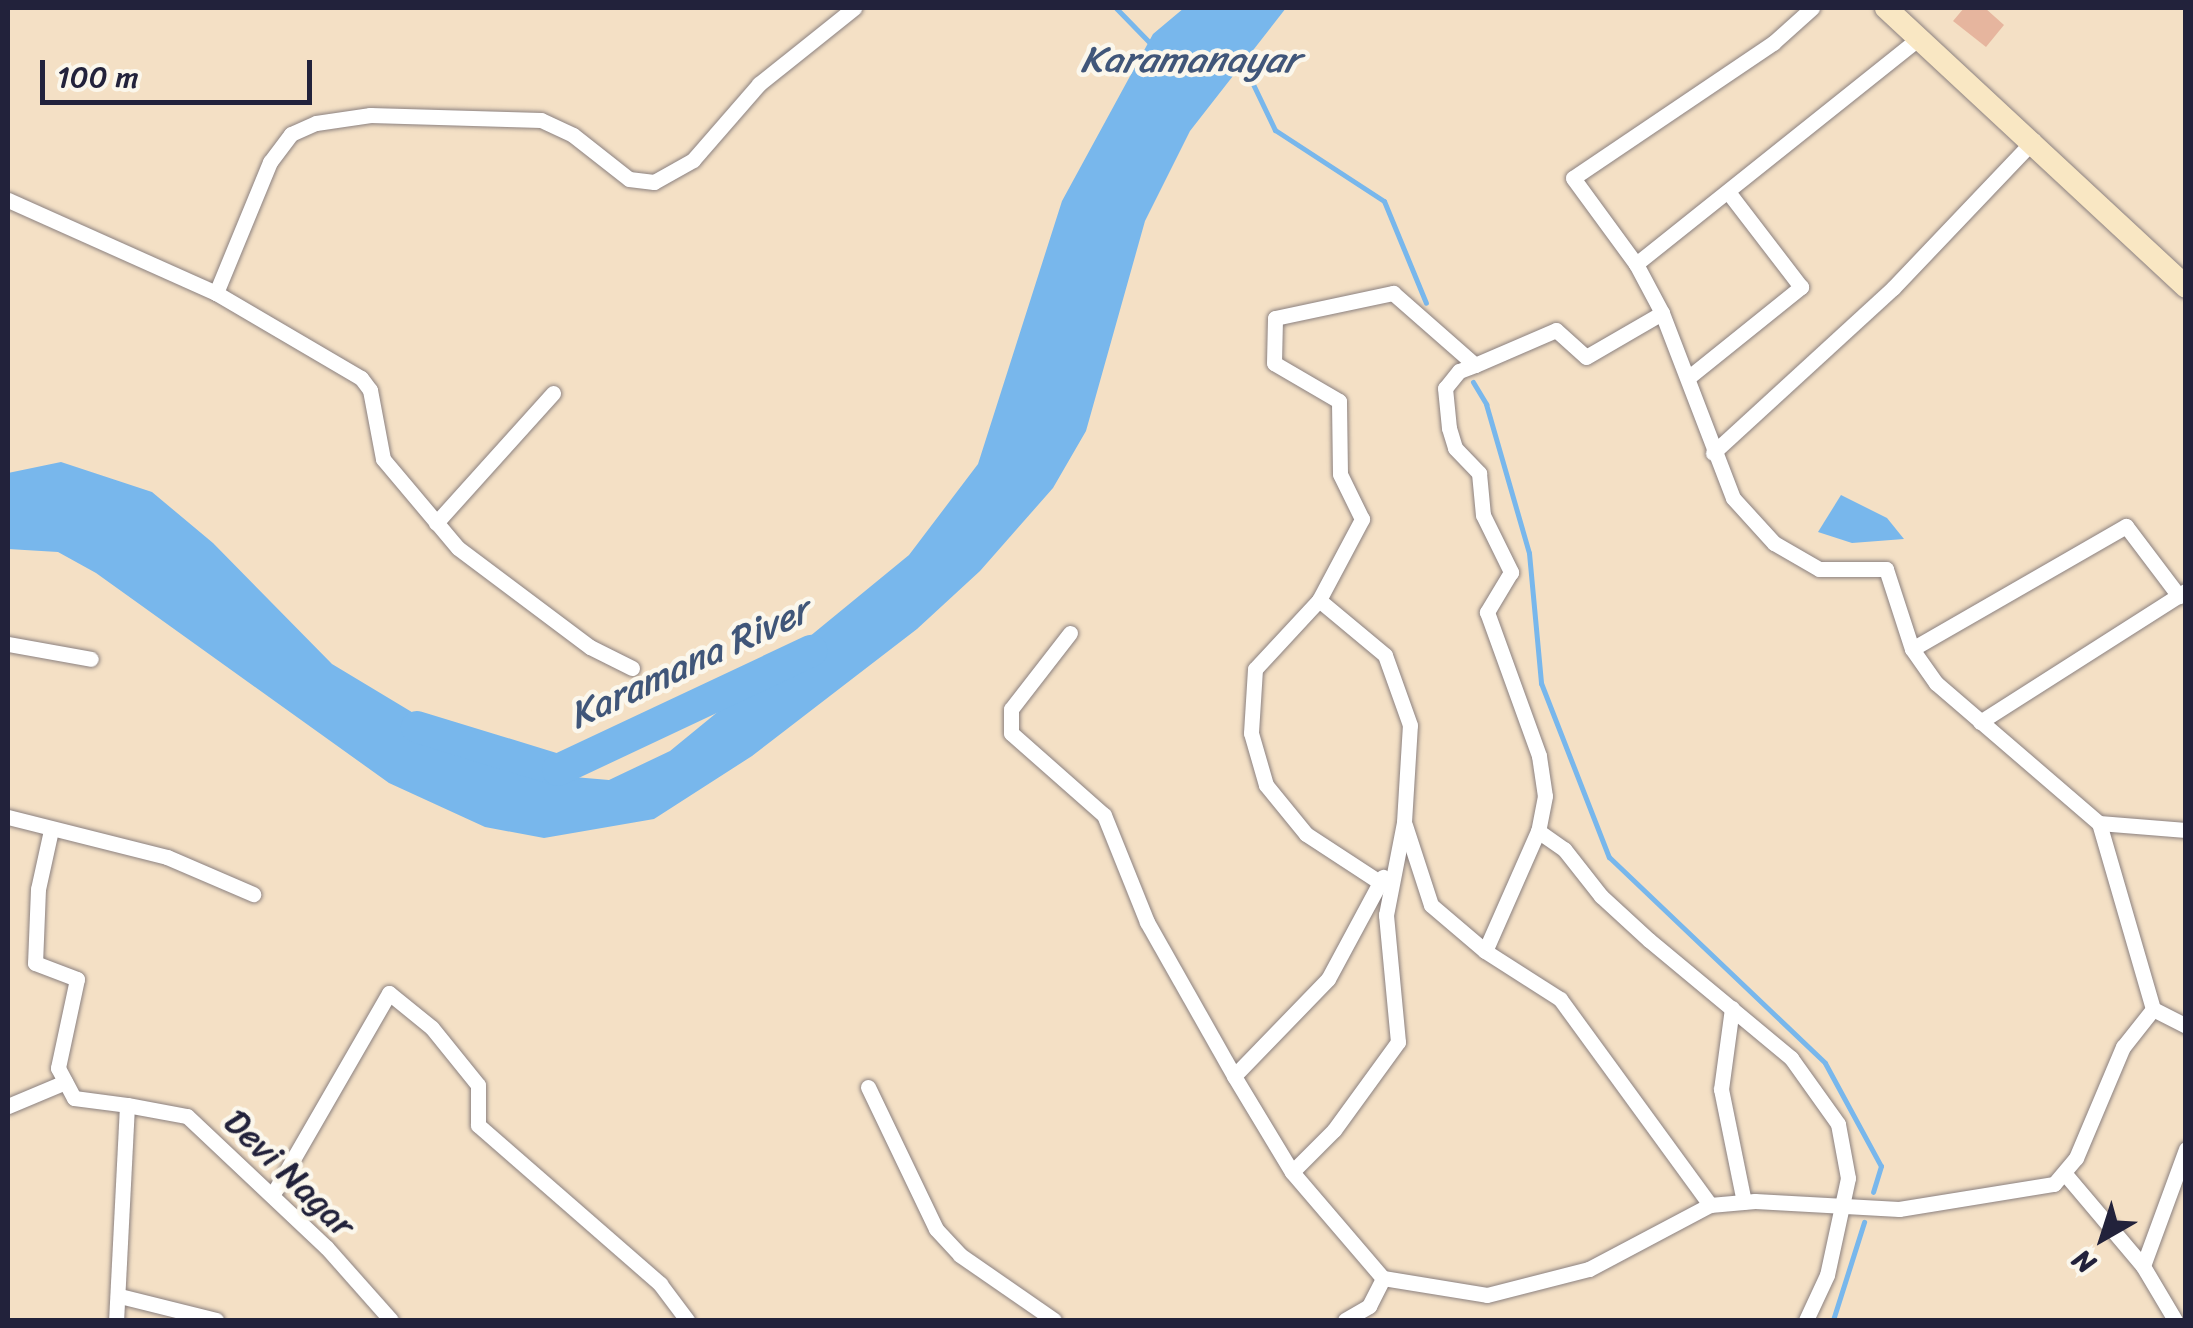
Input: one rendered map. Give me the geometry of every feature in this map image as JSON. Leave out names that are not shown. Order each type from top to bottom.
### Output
[{"type":"main road","points":[[1886,8],[2034,140],[2186,287]]},
{"type":"street","points":[[216,292],[270,162],[291,134],[316,122],[370,115],[541,120],[573,135],[629,179],[654,182],[693,160],[759,84],[854,8]]},
{"type":"street","points":[[1812,8],[1773,43],[1573,178],[1636,264],[1662,313],[1712,453],[1734,498],[1774,544],[1819,569],[1886,569],[1912,649],[1936,683],[2099,822],[2152,1009],[2186,1026]]},
{"type":"street","points":[[1636,264],[1920,38]]},
{"type":"street","points":[[1712,453],[1893,288],[2034,140]]},
{"type":"street","points":[[1688,378],[1801,287],[1729,193]]},
{"type":"street","points":[[8,200],[216,292],[361,378],[383,459],[436,523],[522,599],[632,668]]},
{"type":"street","points":[[1380,884],[1306,834],[1266,785],[1250,733],[1254,670],[1319,600],[1362,519],[1340,474],[1339,401],[1274,363],[1275,318],[1393,292],[1475,365]]},
{"type":"street","points":[[1485,951],[1538,831],[1544,796],[1539,756],[1487,612],[1511,572],[1483,515],[1479,472],[1456,448],[1445,388],[1459,371],[1556,330],[1586,358],[1662,313]]},
{"type":"street","points":[[436,523],[553,393]]},
{"type":"street","points":[[1912,649],[2126,526],[2182,594],[1980,722]]},
{"type":"street","points":[[1292,1172],[1334,1130],[1398,1042],[1386,916],[1404,822],[1410,725],[1385,655],[1319,600]]},
{"type":"street","points":[[1070,633],[1012,709],[1011,733],[1104,815],[1147,922],[1234,1076],[1292,1172],[1383,1278],[1487,1295],[1589,1270],[1710,1205],[1744,1202],[1899,1209],[2054,1184],[2066,1175],[2110,1071],[2152,1009]]},
{"type":"street","points":[[8,644],[92,659]]},
{"type":"street","points":[[8,817],[167,857],[253,894]]},
{"type":"street","points":[[1234,1076],[1328,979],[1380,884],[1404,822]]},
{"type":"street","points":[[1404,822],[1431,905],[1485,951],[1560,1000],[1710,1205]]},
{"type":"street","points":[[2099,822],[2186,830]]},
{"type":"street","points":[[8,1106],[65,1082],[58,1068],[77,979],[35,963],[38,889],[50,830]]},
{"type":"street","points":[[1538,831],[1564,849],[1601,896],[1791,1058],[1838,1124],[1848,1178],[1827,1275],[1806,1320]]},
{"type":"street","points":[[273,1194],[389,993],[432,1028],[478,1085],[478,1125],[660,1284],[688,1320]]},
{"type":"street","points":[[1732,1008],[1722,1106],[1744,1202]]},
{"type":"street","name":"Devi Nagar","points":[[65,1082],[74,1098],[188,1116],[273,1194],[390,1320]]},
{"type":"street","points":[[868,1087],[936,1229],[960,1255],[1054,1320]]},
{"type":"street","points":[[116,1320],[127,1105]]},
{"type":"street","points":[[2143,1266],[2186,1149]]},
{"type":"street","points":[[2066,1175],[2143,1266],[2176,1320]]},
{"type":"street","points":[[1345,1320],[1369,1306],[1383,1278]]},
{"type":"street","points":[[120,1296],[216,1320]]},
{"type":"water","name":"Karamanayar","points":[[1184,8],[1286,8],[1190,131],[1145,221],[1086,431],[1053,488],[980,571],[917,629],[752,756],[654,819],[544,838],[485,827],[389,783],[96,573],[58,552],[8,549],[8,473],[61,462],[152,492],[213,543],[332,664],[445,732],[527,773],[609,780],[670,751],[909,555],[978,464],[1062,201],[1153,34]]},
{"type":"water","points":[[1841,495],[1887,518],[1904,539],[1852,543],[1818,532]]},
{"type":"building","points":[[1964,8],[1985,8],[2004,25],[1986,47],[1953,21]]},
{"type":"waterway","name":"Karamanayar","points":[[1116,8],[1152,45]]},
{"type":"waterway","name":"Karamanayar","points":[[1240,57],[1275,130],[1384,201],[1426,303]]},
{"type":"waterway","points":[[1473,382],[1486,404],[1529,553],[1541,683],[1609,857],[1825,1063],[1881,1166],[1873,1192]]},
{"type":"waterway","name":"Karamana River","points":[[417,727],[558,770],[811,651]]},
{"type":"waterway","points":[[1833,1320],[1864,1222]]}]
